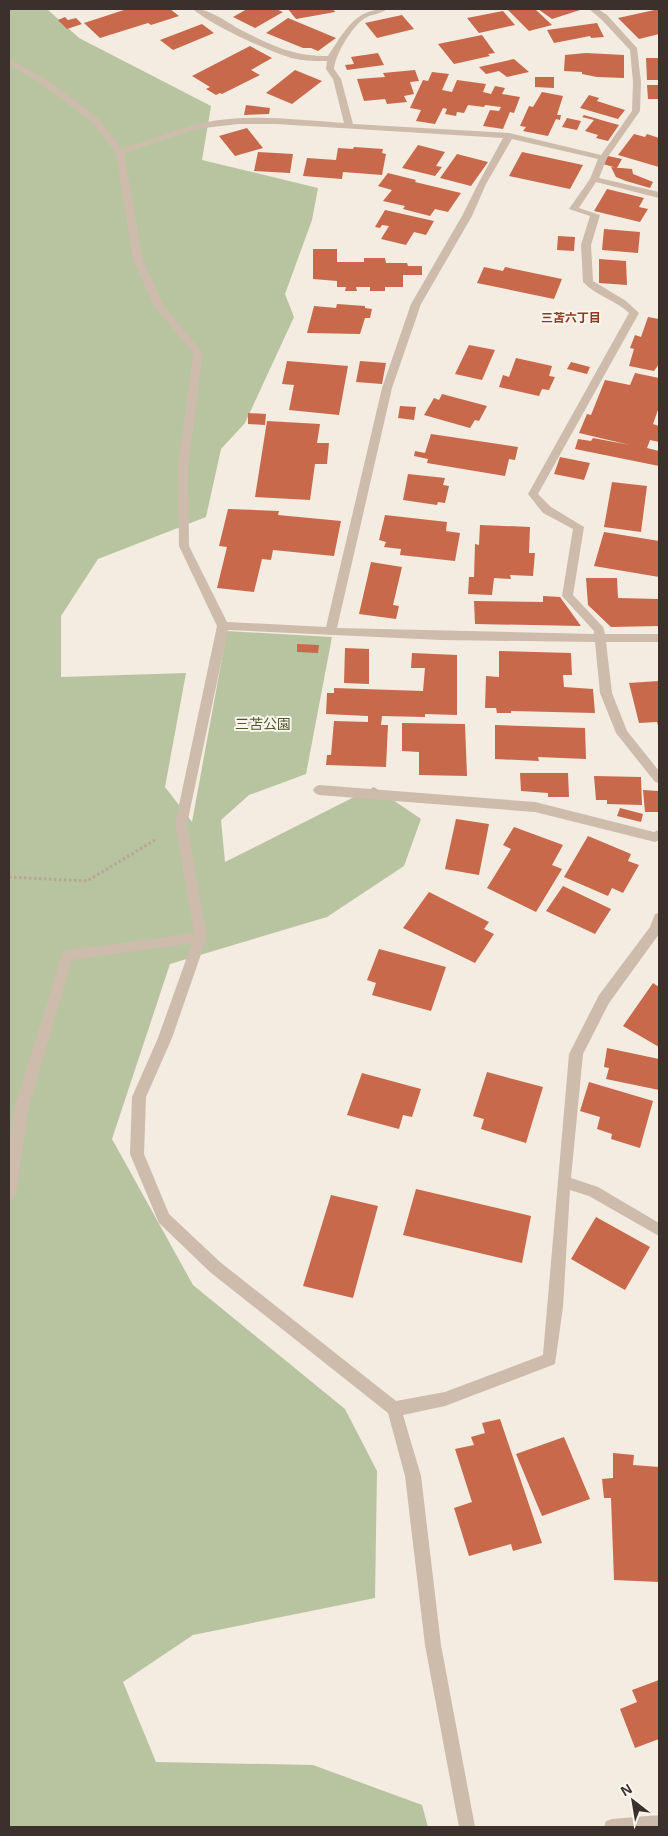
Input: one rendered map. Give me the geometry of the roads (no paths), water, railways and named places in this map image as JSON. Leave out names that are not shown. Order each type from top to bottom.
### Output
[{"type":"street","points":[[197,9],[289,54],[309,58],[331,58]]},
{"type":"street","points":[[349,126],[337,79],[330,69],[331,58],[351,27],[361,17],[383,9]]},
{"type":"street","points":[[593,9],[604,17],[634,50],[637,82],[636,110],[603,158],[594,179],[574,209],[595,215],[586,245],[588,282],[596,290],[626,302],[634,313],[533,494],[547,510],[579,527],[568,596],[598,630],[606,693],[622,733],[659,779]]},
{"type":"street","points":[[9,61],[43,81],[94,119],[119,151],[138,260],[160,306],[198,353],[183,468],[184,546],[223,626],[181,824],[201,937],[165,1038],[139,1098],[137,1154],[164,1218],[215,1267],[394,1409],[413,1476],[433,1645],[467,1827]]},
{"type":"street","points":[[119,151],[203,125],[239,121],[509,136],[603,158]]},
{"type":"street","points":[[330,632],[387,388],[416,304],[467,216],[482,184],[509,136]]},
{"type":"street","points":[[594,179],[659,195]]},
{"type":"street","points":[[223,626],[330,632],[659,638]]},
{"type":"street","points":[[319,790],[535,807],[597,824],[655,837],[659,836]]},
{"type":"street","points":[[394,1409],[445,1399],[550,1359],[556,1307],[564,1182],[576,1054],[604,999],[656,929],[659,918]]},
{"type":"street","points":[[9,1193],[22,1106],[67,955],[201,937]]},
{"type":"street","points":[[564,1182],[592,1191],[659,1230]]},
{"type":"street","points":[[612,1827],[659,1822]]},
{"type":"district","name":"三苫六丁目","points":[[571,318]]},
{"type":"park label","name":"三苫公園","points":[[263,724]]}]
